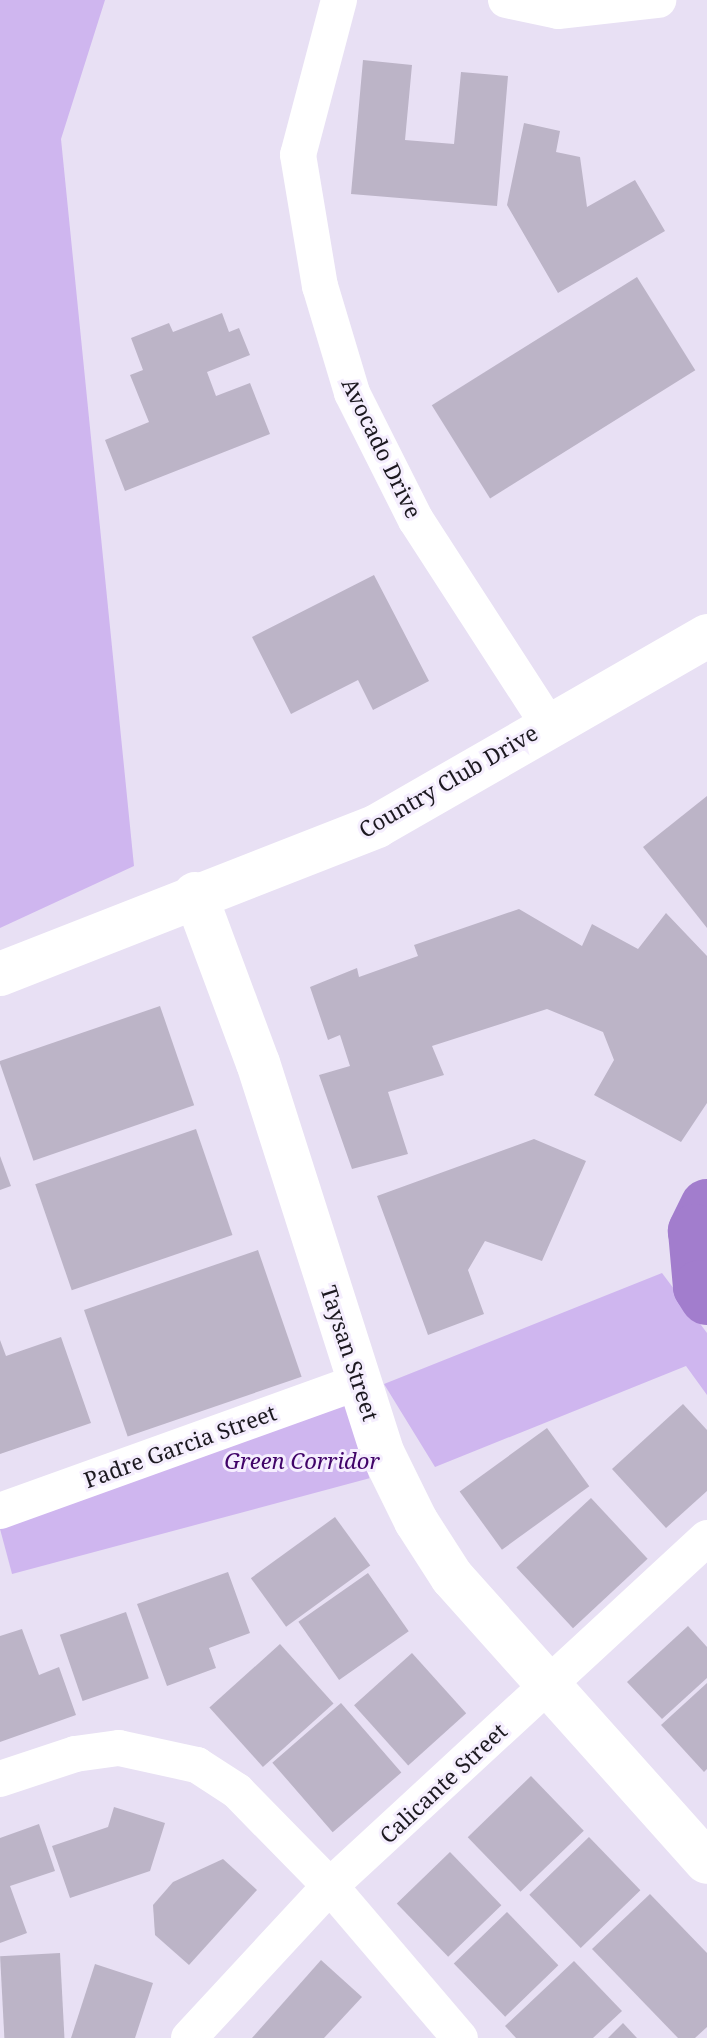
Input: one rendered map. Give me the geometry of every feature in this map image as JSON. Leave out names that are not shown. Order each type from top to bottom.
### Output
[{"type":"street","name":"Avocado Drive","points":[[339,0],[298,155],[320,286],[352,393],[416,520],[548,724]]},
{"type":"street","points":[[506,0],[558,11],[658,0]]},
{"type":"street","name":"Country Club Drive","points":[[0,974],[195,894],[377,826],[548,724],[707,636]]},
{"type":"street","name":"Taysan Street","points":[[195,894],[258,1063],[383,1454],[416,1521],[452,1577],[546,1687],[707,1862]]},
{"type":"street","name":"Padre Garcia Street","points":[[0,1511],[359,1382]]},
{"type":"street","name":"Calicante Street","points":[[189,2038],[330,1886],[707,1538]]},
{"type":"street","points":[[0,1779],[75,1754],[119,1748],[197,1765],[237,1791],[330,1886],[460,2038]]},
{"type":"green space","points":[[0,0],[105,0],[61,139],[134,866],[0,928]]},
{"type":"green space","name":"Green Corridor","points":[[662,1273],[707,1333],[707,1395],[686,1366],[435,1467],[384,1384]]},
{"type":"green space","name":"Green Corridor","points":[[349,1402],[369,1478],[12,1574],[0,1529],[0,1496]]},
{"type":"building","points":[[363,60],[412,65],[405,140],[454,144],[461,72],[508,76],[497,206],[351,194]]},
{"type":"building","points":[[524,123],[560,131],[556,152],[580,157],[587,207],[635,180],[665,231],[558,293],[507,205]]},
{"type":"building","points":[[637,277],[695,370],[490,499],[432,405]]},
{"type":"building","points":[[222,313],[229,332],[239,328],[250,355],[207,372],[216,396],[250,383],[270,434],[125,491],[105,440],[149,422],[130,375],[143,370],[131,338],[169,323],[173,332]]},
{"type":"building","points":[[374,575],[429,681],[373,710],[358,680],[291,714],[252,637]]},
{"type":"building","points":[[707,796],[707,928],[643,847]]},
{"type":"building","points":[[519,909],[582,946],[592,924],[638,949],[666,913],[707,956],[707,1103],[681,1142],[594,1095],[614,1060],[603,1032],[547,1009],[432,1046],[444,1075],[388,1092],[408,1154],[352,1169],[319,1075],[350,1066],[340,1035],[328,1040],[310,987],[357,968],[359,977],[418,956],[414,945]]},
{"type":"building","points":[[160,1006],[194,1105],[33,1161],[0,1061]]},
{"type":"building","points":[[196,1129],[232,1235],[72,1290],[35,1184]]},
{"type":"building","points":[[534,1139],[586,1161],[542,1261],[485,1241],[468,1270],[484,1314],[428,1335],[377,1196]]},
{"type":"building","points":[[0,1156],[11,1186],[0,1190]]},
{"type":"building","points":[[258,1250],[302,1377],[128,1437],[84,1310]]},
{"type":"building","points":[[61,1337],[91,1423],[0,1454],[0,1340],[6,1356]]},
{"type":"building","points":[[683,1404],[707,1430],[707,1491],[666,1528],[612,1469]]},
{"type":"building","points":[[547,1428],[589,1486],[502,1550],[460,1491]]},
{"type":"building","points":[[591,1498],[648,1559],[573,1628],[516,1568]]},
{"type":"building","points":[[335,1517],[370,1566],[286,1627],[251,1578]]},
{"type":"building","points":[[228,1572],[250,1633],[209,1648],[216,1668],[167,1686],[137,1604]]},
{"type":"building","points":[[368,1573],[409,1631],[339,1680],[298,1622]]},
{"type":"building","points":[[126,1612],[149,1678],[83,1701],[60,1635]]},
{"type":"building","points":[[688,1626],[707,1647],[707,1678],[662,1719],[627,1682]]},
{"type":"building","points":[[22,1629],[39,1675],[59,1667],[76,1715],[0,1742],[0,1636]]},
{"type":"building","points":[[280,1644],[334,1703],[263,1767],[209,1708]]},
{"type":"building","points":[[412,1653],[466,1713],[408,1765],[354,1705]]},
{"type":"building","points":[[707,1683],[707,1769],[704,1772],[661,1725]]},
{"type":"building","points":[[341,1703],[401,1772],[333,1832],[272,1763]]},
{"type":"building","points":[[531,1776],[584,1831],[520,1892],[468,1837]]},
{"type":"building","points":[[114,1807],[165,1823],[150,1871],[70,1898],[52,1846],[108,1827]]},
{"type":"building","points":[[39,1824],[55,1871],[10,1886],[27,1933],[0,1943],[0,1838]]},
{"type":"building","points":[[589,1837],[640,1890],[581,1948],[529,1895]]},
{"type":"building","points":[[450,1852],[501,1905],[448,1957],[397,1903]]},
{"type":"building","points":[[223,1859],[257,1890],[189,1965],[155,1935],[153,1905],[173,1882]]},
{"type":"building","points":[[650,1894],[707,1953],[707,2027],[695,2038],[678,2038],[592,1949]]},
{"type":"building","points":[[507,1912],[558,1965],[505,2017],[454,1963]]},
{"type":"building","points":[[60,1953],[64,2038],[4,2038],[0,1956]]},
{"type":"building","points":[[321,1960],[362,1997],[324,2038],[252,2038]]},
{"type":"building","points":[[574,1961],[622,2011],[593,2038],[516,2038],[505,2026]]},
{"type":"building","points":[[95,1964],[153,1983],[135,2038],[71,2038]]},
{"type":"building","points":[[623,2023],[637,2038],[608,2038]]},
{"type":"waterway","points":[[707,1206],[695,1231],[700,1287],[707,1298]]}]
